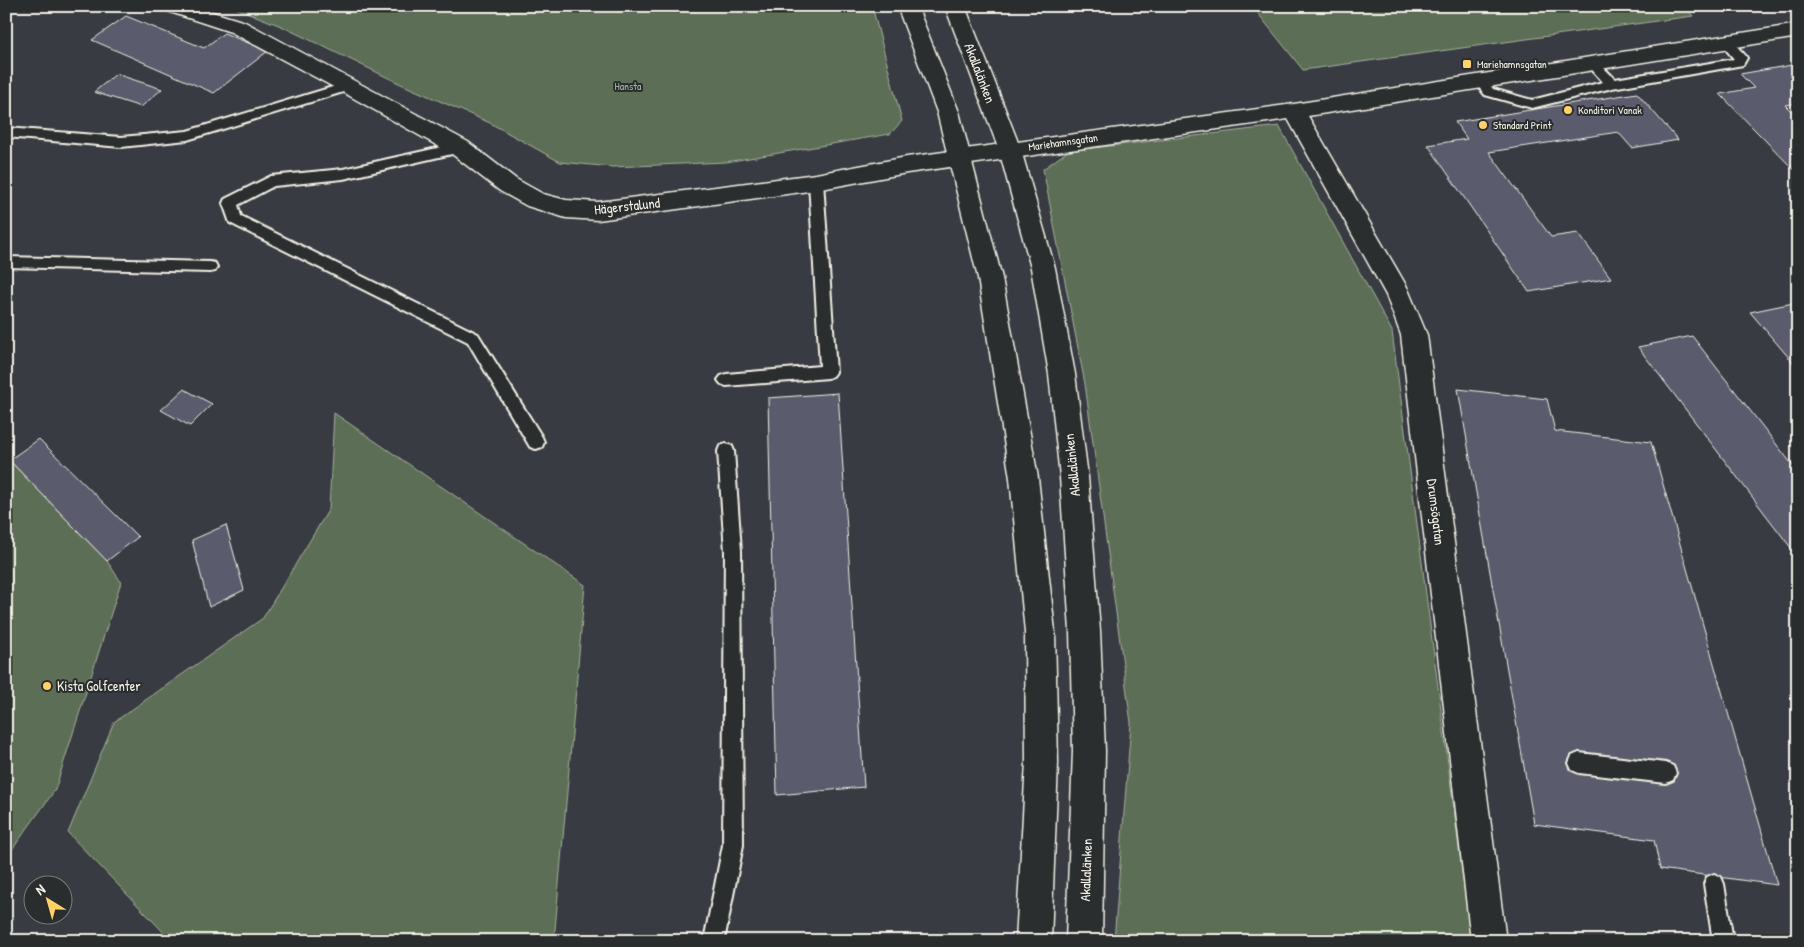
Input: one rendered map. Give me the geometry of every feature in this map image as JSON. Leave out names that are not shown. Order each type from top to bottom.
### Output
[{"type":"street","name":"Hägerstalund","points":[[170,6],[238,27],[460,148],[508,185],[535,200],[566,209],[598,211],[816,182],[907,165],[1010,150]]},
{"type":"street","points":[[907,6],[948,112],[991,287],[1024,478],[1040,632],[1042,762],[1033,941]]},
{"type":"street","name":"Akallalänken","points":[[955,6],[1010,150],[1043,268],[1062,374],[1074,477],[1085,631],[1089,751],[1084,941]]},
{"type":"street","name":"Mariehamnsgatan","points":[[1010,150],[1294,112],[1798,30]]},
{"type":"street","name":"Drumsögatan","points":[[1294,112],[1398,294],[1414,335],[1489,941]]},
{"type":"lane","points":[[1480,82],[1488,92],[1532,104],[1612,84],[1740,62],[1741,58],[1725,42]]},
{"type":"lane","points":[[1592,63],[1612,84]]},
{"type":"lane","points":[[6,132],[121,142],[187,135],[349,86]]},
{"type":"lane","points":[[460,148],[344,174],[271,181],[230,203],[235,219],[473,338],[536,442]]},
{"type":"lane","points":[[726,380],[828,372],[816,182]]},
{"type":"lane","points":[[6,262],[210,268]]},
{"type":"lane","points":[[714,941],[733,845],[733,551],[726,451]]},
{"type":"lane","points":[[1579,763],[1666,773]]},
{"type":"lane","points":[[1714,884],[1723,941]]},
{"type":"green space","name":"Hansta","points":[[231,6],[872,6],[902,121],[890,134],[726,162],[612,167],[560,162],[490,123],[403,85],[281,26]]},
{"type":"green space","points":[[1252,6],[1685,6],[1693,16],[1303,70]]},
{"type":"green space","points":[[1279,126],[1392,331],[1471,941],[1114,941],[1131,723],[1085,384],[1043,169],[1068,151]]},
{"type":"green space","points":[[334,413],[585,585],[554,941],[172,941],[68,833],[114,722],[263,618],[329,509]]},
{"type":"green space","name":"Kista Golfcenter","points":[[9,460],[107,561],[121,582],[55,790],[6,858],[6,462]]},
{"type":"building","points":[[126,16],[204,48],[224,33],[268,51],[214,93],[92,40]]},
{"type":"building","points":[[1798,64],[1798,103],[1785,105],[1798,118],[1798,174],[1720,94],[1754,88],[1740,74]]},
{"type":"building","points":[[116,74],[162,89],[141,107],[94,92]]},
{"type":"building","points":[[1637,93],[1678,140],[1632,148],[1618,132],[1489,152],[1551,237],[1578,233],[1611,278],[1529,292],[1428,145],[1467,139],[1455,122]]},
{"type":"building","points":[[1798,302],[1798,366],[1796,366],[1750,312]]},
{"type":"building","points":[[1692,336],[1798,472],[1798,557],[1638,347]]},
{"type":"building","points":[[184,389],[212,404],[190,426],[161,410]]},
{"type":"building","points":[[1458,389],[1547,399],[1555,431],[1651,442],[1777,885],[1660,869],[1654,840],[1534,824]]},
{"type":"building","points":[[838,393],[864,787],[777,795],[768,398]]},
{"type":"building","points":[[39,439],[138,537],[107,561],[9,460]]},
{"type":"building","points":[[226,525],[244,590],[209,607],[192,540]]},
{"type":"place","name":"Mariehamnsgatan","points":[[1467,64]]},
{"type":"place","name":"Konditori Vanak","points":[[1568,110]]},
{"type":"place","name":"Standard Print","points":[[1483,125]]},
{"type":"place","name":"Kista Golfcenter","points":[[47,686]]}]
